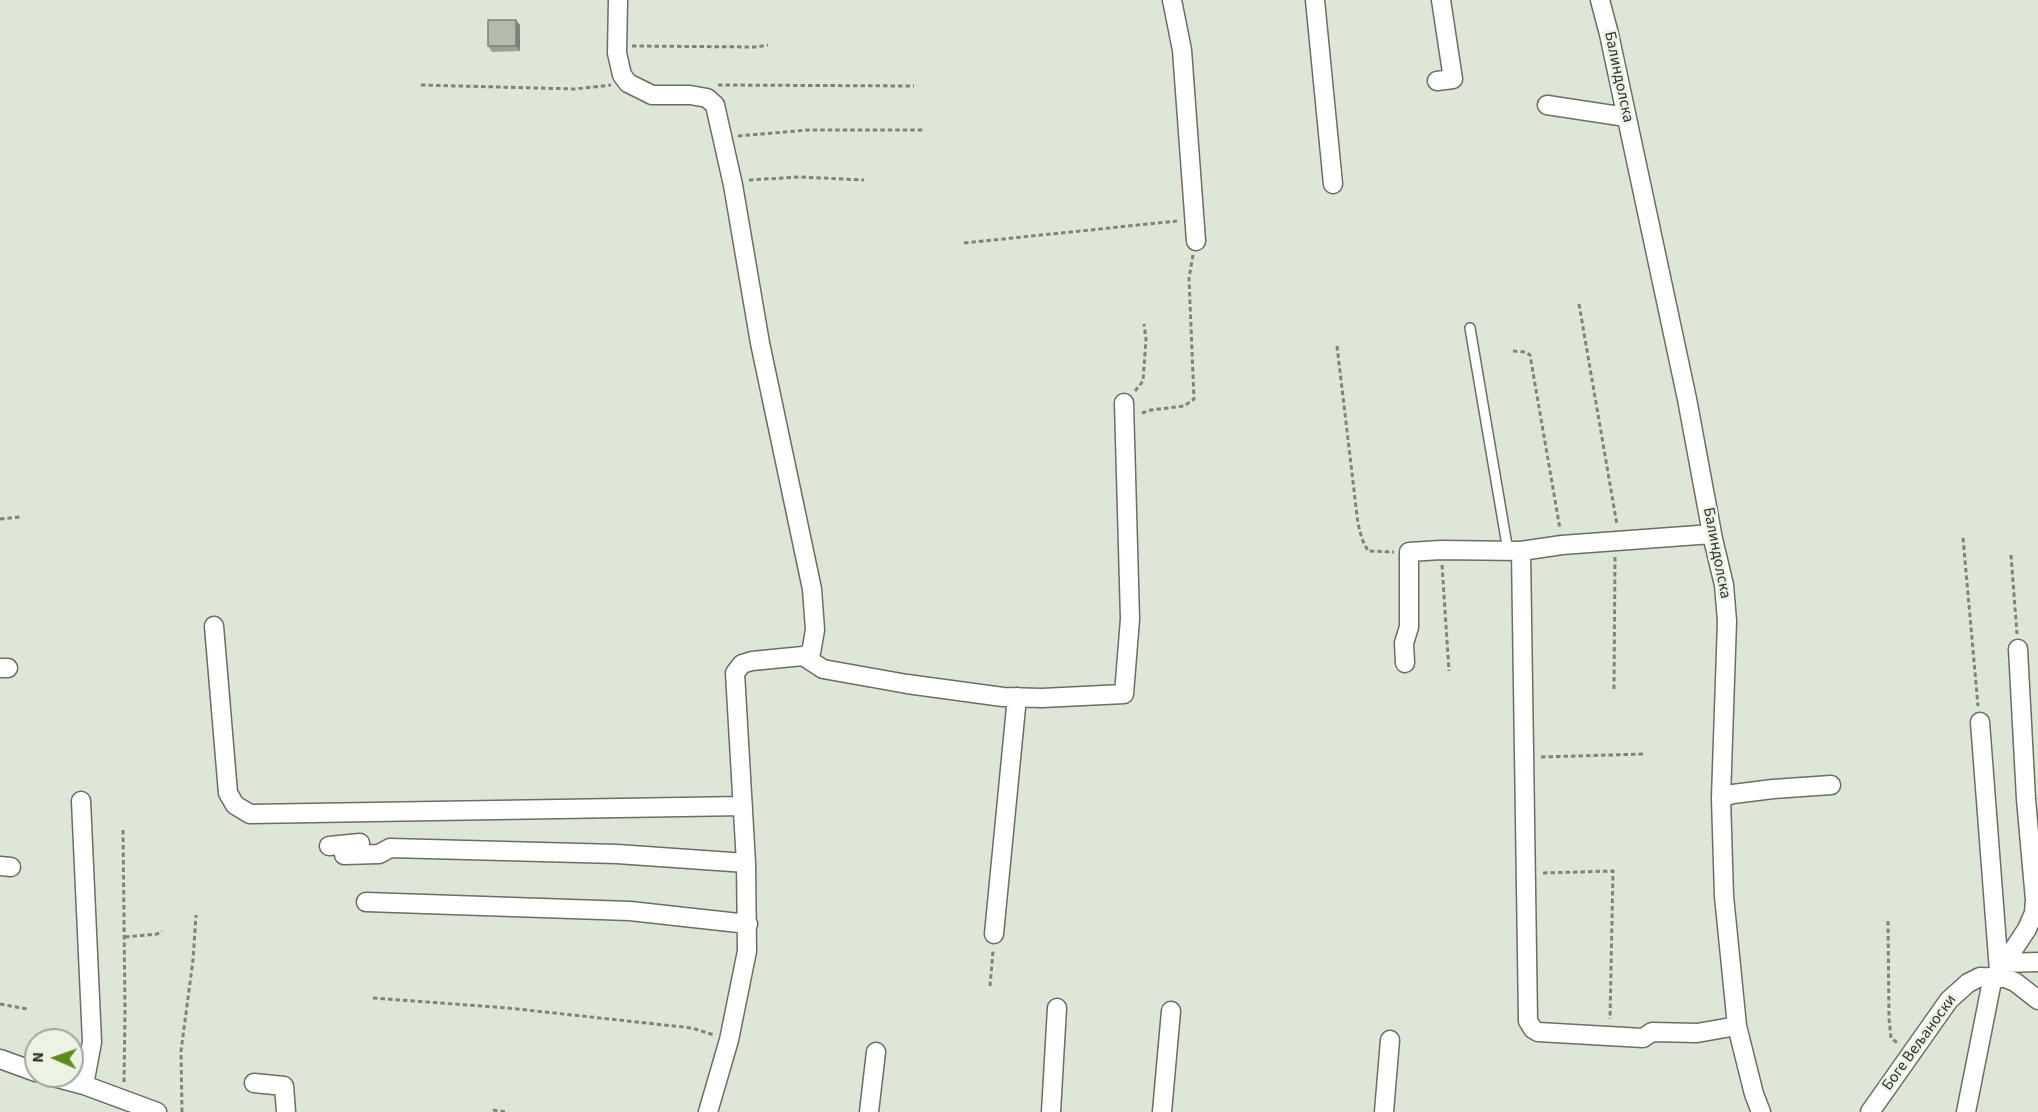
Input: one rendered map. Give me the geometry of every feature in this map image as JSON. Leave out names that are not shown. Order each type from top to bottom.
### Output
[{"type":"street","points":[[618,0],[617,50],[619,67],[626,81],[652,95],[697,96],[707,98],[715,105],[733,185],[760,343],[812,589],[815,630],[811,652],[803,656],[752,661],[742,664],[735,673],[746,863],[747,951],[729,1040],[708,1112]]},
{"type":"street","points":[[1172,0],[1182,50],[1196,241]]},
{"type":"street","points":[[1314,0],[1332,184]]},
{"type":"street","points":[[1437,81],[1453,79],[1442,0]]},
{"type":"street","name":"Балиндолска","points":[[1600,0],[1687,399],[1712,534],[1724,585],[1727,621],[1721,798],[1724,896],[1737,1026],[1754,1094],[1761,1112]]},
{"type":"street","points":[[1547,105],[1626,117]]},
{"type":"street","points":[[803,656],[823,669],[907,684],[1017,697],[1124,694],[1130,619],[1124,403]]},
{"type":"street","points":[[1405,663],[1404,642],[1409,627],[1409,552],[1515,551],[1562,545],[1712,534]]},
{"type":"street","points":[[1515,551],[1524,758],[1528,1021],[1538,1032],[1643,1038],[1652,1032],[1697,1033],[1737,1026]]},
{"type":"street","points":[[214,626],[228,793],[235,805],[250,814],[743,806]]},
{"type":"street","points":[[1966,1112],[2001,972],[2034,913],[2018,649]]},
{"type":"street","points":[[994,934],[1017,697]]},
{"type":"street","points":[[1980,722],[2001,972],[2038,1000]]},
{"type":"street","points":[[1721,798],[1733,794],[1773,789],[1831,785]]},
{"type":"street","points":[[81,801],[93,1042],[84,1085],[126,1104],[156,1112]]},
{"type":"street","points":[[336,850],[380,854],[390,848],[617,854],[746,863]]},
{"type":"street","points":[[366,902],[630,911],[748,924]]},
{"type":"street","name":"Боге Вељаноски","points":[[1870,1112],[1958,990],[1968,982],[1980,977],[2038,962]]},
{"type":"street","points":[[1051,1112],[1057,1008]]},
{"type":"street","points":[[1162,1112],[1171,1011]]},
{"type":"street","points":[[1384,1112],[1390,1040]]},
{"type":"street","points":[[869,1112],[876,1052]]},
{"type":"street","points":[[0,1059],[24,1067]]},
{"type":"street","points":[[254,1083],[284,1086],[286,1112]]},
{"type":"lane","points":[[1470,328],[1515,551]]},
{"type":"path","points":[[617,50],[620,45],[757,47],[768,45]]},
{"type":"path","points":[[421,85],[575,89],[604,87],[626,81]]},
{"type":"path","points":[[697,96],[719,84],[914,86]]},
{"type":"path","points":[[722,139],[808,130],[925,130]]},
{"type":"path","points":[[733,185],[749,180],[800,177],[864,180]]},
{"type":"path","points":[[964,243],[1194,219]]},
{"type":"path","points":[[1125,422],[1151,410],[1184,406],[1194,399],[1189,278],[1196,241]]},
{"type":"path","points":[[1580,304],[1618,541],[1613,600],[1616,622],[1614,689]]},
{"type":"path","points":[[1124,403],[1143,381],[1146,339],[1144,324]]},
{"type":"path","points":[[1337,346],[1358,524],[1362,539],[1368,551],[1409,552]]},
{"type":"path","points":[[1513,351],[1530,354],[1562,545]]},
{"type":"path","points":[[0,519],[20,517]]},
{"type":"path","points":[[1963,538],[1980,722]]},
{"type":"path","points":[[1441,550],[1449,671]]},
{"type":"path","points":[[2011,555],[2018,649]]},
{"type":"path","points":[[1524,758],[1644,754]]},
{"type":"path","points":[[123,830],[126,1104]]},
{"type":"path","points":[[1524,874],[1613,871],[1610,1036]]},
{"type":"path","points":[[182,1112],[181,1051],[193,960],[196,915]]},
{"type":"path","points":[[1888,921],[1891,1038],[1910,1054]]},
{"type":"path","points":[[125,937],[162,932]]},
{"type":"path","points":[[990,986],[994,934]]},
{"type":"path","points":[[373,998],[508,1008],[692,1028],[729,1040]]},
{"type":"path","points":[[0,1004],[27,1009]]},
{"type":"path","points":[[493,1110],[506,1112]]},
{"type":"building","points":[[488,20],[516,20],[516,46],[488,46]]}]
